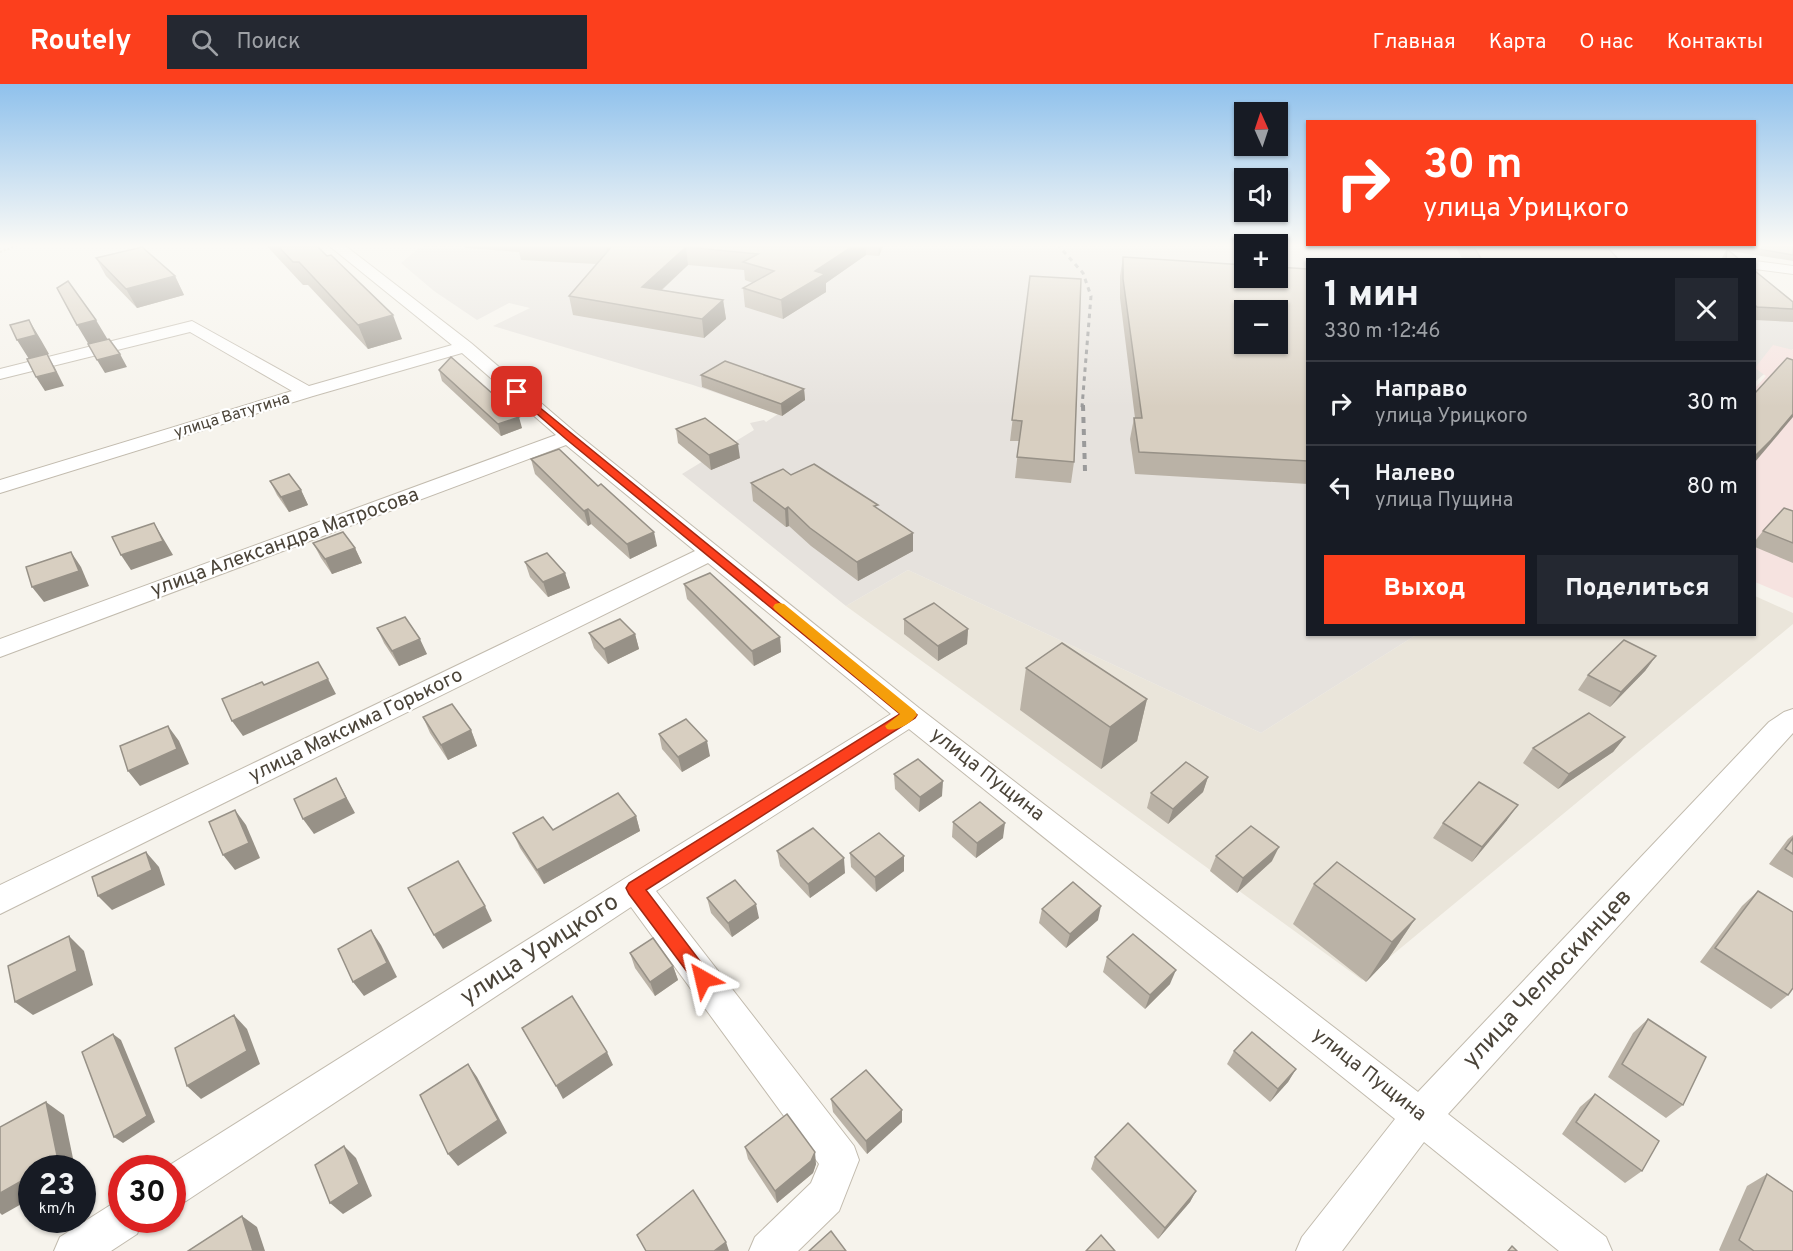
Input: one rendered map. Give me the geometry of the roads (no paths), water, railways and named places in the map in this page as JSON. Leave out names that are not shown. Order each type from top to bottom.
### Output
[{"type":"street","name":"улица Пущина","points":[[403,298],[910,715],[1592,1251]]},
{"type":"street","points":[[0,374],[192,326],[307,392]]},
{"type":"street","name":"улица Ватутина","points":[[0,487],[307,392],[465,347]]},
{"type":"street","name":"улица Александра Матросова","points":[[0,648],[569,437]]},
{"type":"street","name":"улица Максима Горького","points":[[0,900],[712,552]]},
{"type":"street","name":"улица Урицкого","points":[[186,1179],[635,888],[910,715]]},
{"type":"street","name":"улица Челюскинцев","points":[[1316,1251],[1420,1116],[1779,729],[1793,719]]},
{"type":"street","points":[[635,888],[840,1160],[825,1197],[769,1251]]},
{"type":"street","points":[[74,1251],[108,1229]]},
{"type":"railway","points":[[1082,407],[1091,298]]},
{"type":"railway","points":[[1083,405],[1085,471]]}]
